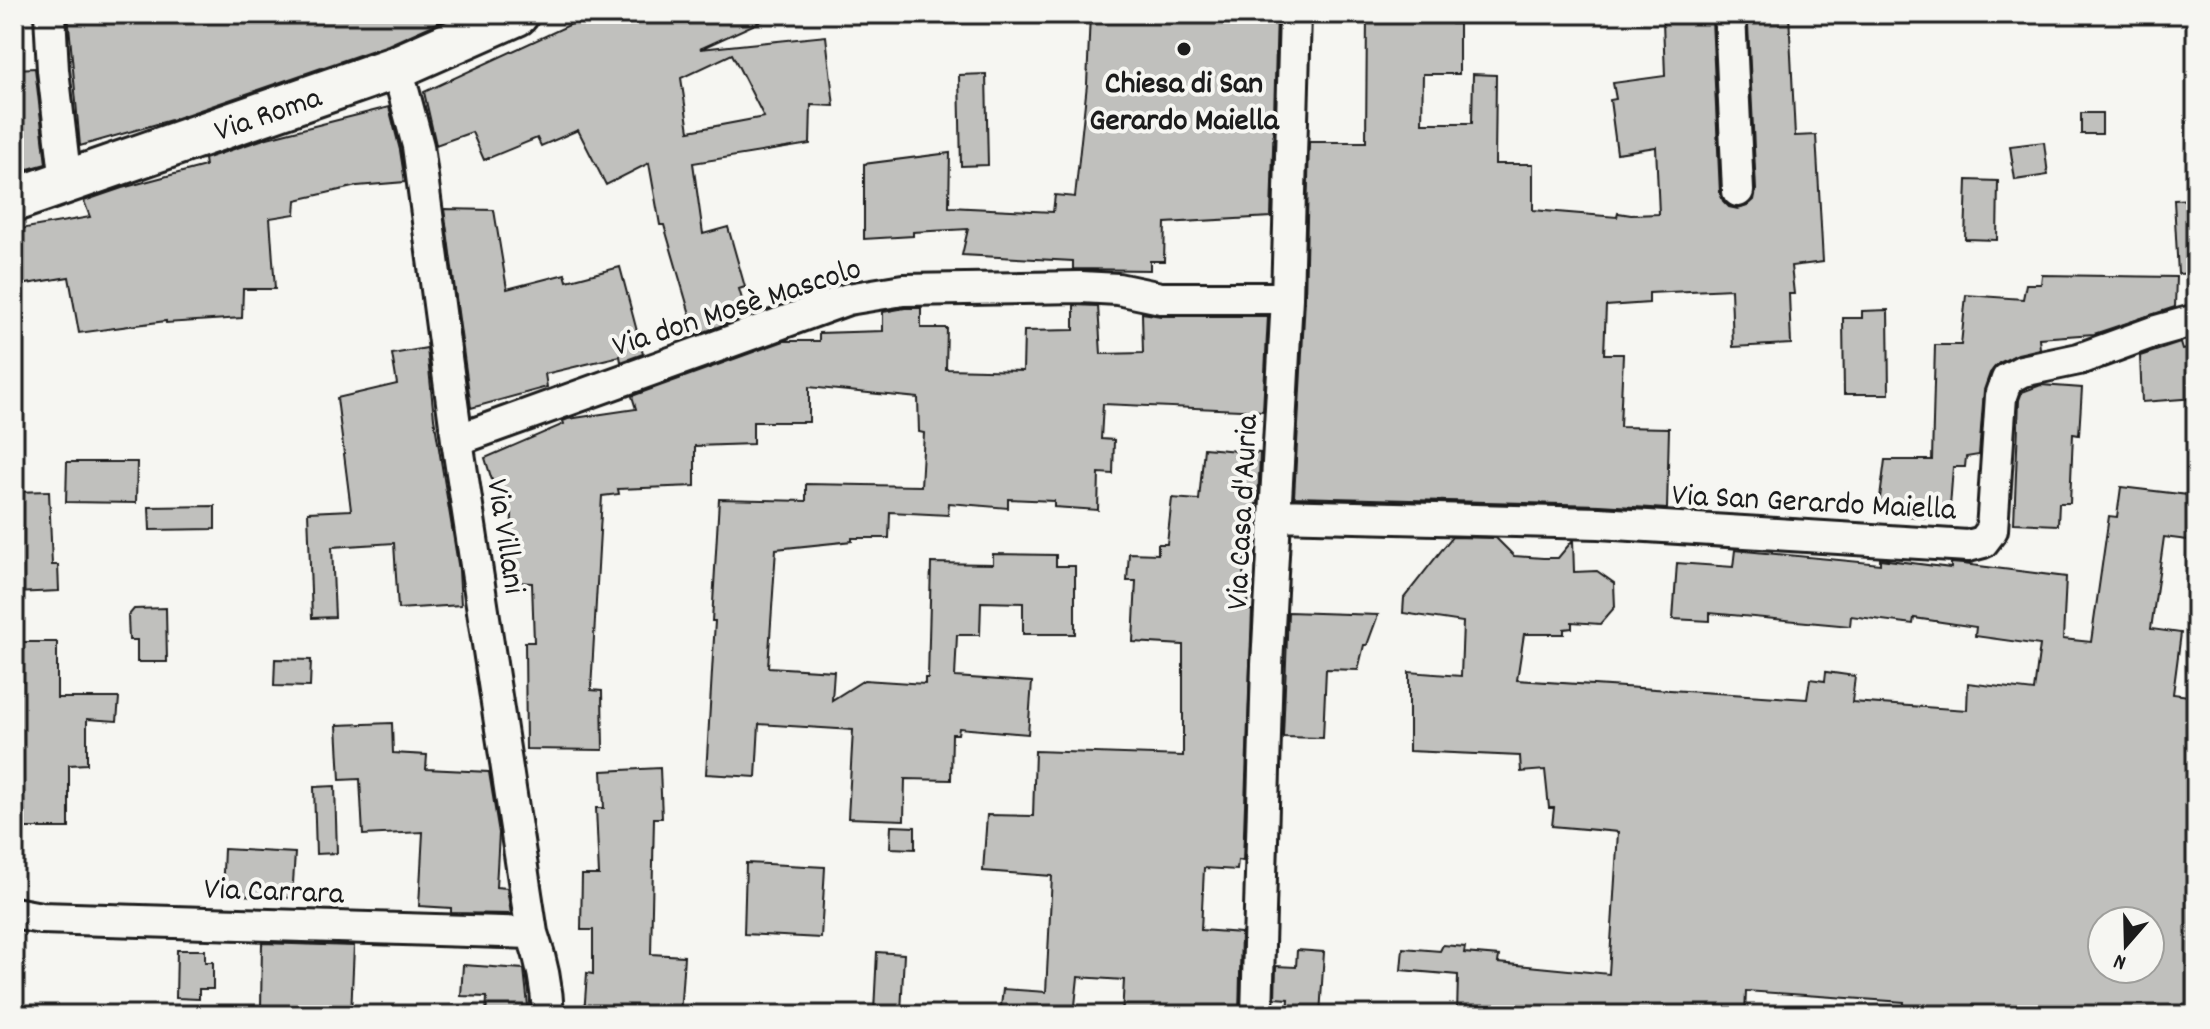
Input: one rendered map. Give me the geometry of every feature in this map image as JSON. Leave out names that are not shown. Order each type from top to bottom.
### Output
[{"type":"main road","name":"Via Roma","points":[[14,200],[397,67],[517,14]]},
{"type":"street","points":[[50,14],[66,183]]},
{"type":"street","name":"Via Casa d'Auria","points":[[1257,1015],[1267,665],[1287,298],[1295,14]]},
{"type":"street","points":[[1730,14],[1738,191]]},
{"type":"street","name":"Via Villani","points":[[397,67],[418,146],[457,440],[532,933],[542,960],[548,1015]]},
{"type":"street","name":"Via don Mosè Mascolo","points":[[457,440],[848,299],[903,290],[1081,287],[1118,289],[1161,298],[1287,298]]},
{"type":"street","name":"Via San Gerardo Maiella","points":[[1275,515],[1599,523],[1968,546],[1983,542],[1992,530],[2001,396],[2007,379],[2022,371],[2079,359],[2196,320]]},
{"type":"street","name":"Via Carrara","points":[[14,913],[41,918],[532,933]]},
{"type":"building","points":[[68,14],[458,14],[388,45],[171,120],[80,146]]},
{"type":"building","points":[[593,14],[777,14],[700,49],[826,36],[834,106],[811,105],[810,144],[693,163],[703,234],[728,227],[745,287],[739,289],[747,316],[696,335],[664,225],[660,225],[649,163],[606,185],[578,130],[541,146],[537,138],[484,160],[472,132],[436,145],[424,92]],"holes":[[[732,54],[764,117],[689,131],[681,78]]]},
{"type":"building","points":[[1090,14],[1277,14],[1271,217],[1165,223],[1164,261],[1150,261],[1150,270],[1073,269],[1073,261],[962,255],[968,229],[864,239],[864,164],[950,153],[949,207],[1053,212],[1055,195],[1075,197],[1087,84]]},
{"type":"building","points":[[1367,14],[1452,14],[1452,24],[1459,24],[1459,74],[1423,74],[1422,123],[1472,123],[1473,74],[1496,75],[1495,164],[1533,164],[1533,210],[1617,217],[1618,213],[1659,214],[1656,147],[1617,153],[1610,100],[1616,99],[1613,83],[1665,76],[1663,21],[1712,19],[1720,193],[1729,207],[1738,209],[1754,200],[1748,25],[1756,14],[1789,14],[1795,136],[1816,135],[1823,262],[1791,266],[1794,294],[1789,294],[1791,344],[1733,347],[1731,289],[1649,293],[1649,303],[1606,306],[1604,354],[1623,354],[1620,427],[1669,428],[1667,509],[1294,497],[1305,299],[1309,142],[1366,142]]},
{"type":"building","points":[[35,68],[46,164],[14,173],[14,69]]},
{"type":"building","points":[[986,74],[988,165],[961,166],[959,75]]},
{"type":"building","points":[[389,107],[405,182],[357,186],[296,200],[295,214],[270,218],[275,289],[243,289],[242,318],[166,321],[79,333],[69,277],[14,286],[14,230],[90,217],[84,201],[205,166],[204,159],[267,138]]},
{"type":"building","points":[[2081,113],[2102,113],[2102,134],[2081,134]]},
{"type":"building","points":[[2044,142],[2048,175],[2015,180],[2010,146]]},
{"type":"building","points":[[1967,180],[1998,181],[1997,240],[1965,239]]},
{"type":"building","points":[[2196,199],[2196,273],[2178,274],[2174,200]]},
{"type":"building","points":[[444,209],[494,210],[507,289],[565,274],[567,281],[620,267],[643,354],[621,362],[620,356],[545,374],[547,387],[471,408]]},
{"type":"building","points":[[2042,275],[2176,277],[2175,307],[2094,334],[2039,338],[2040,349],[1999,363],[1990,373],[1984,390],[1979,455],[1966,457],[1965,467],[1953,467],[1949,520],[1878,513],[1885,460],[1932,460],[1935,345],[1961,345],[1966,295],[2023,299],[2026,284],[2041,284]]},
{"type":"building","points":[[1074,305],[1098,306],[1101,354],[1143,353],[1142,313],[1161,316],[1268,316],[1263,411],[1103,404],[1101,439],[1114,440],[1113,474],[1099,473],[1098,510],[1054,507],[1054,501],[1008,499],[1008,508],[949,503],[948,515],[890,512],[889,538],[852,538],[852,541],[776,549],[768,667],[834,671],[832,700],[864,680],[925,684],[925,678],[928,678],[931,563],[993,564],[993,554],[1056,555],[1056,566],[1075,566],[1075,634],[1023,634],[1023,603],[981,602],[980,635],[957,635],[955,677],[1032,682],[1028,734],[959,728],[958,734],[952,734],[951,780],[905,779],[904,820],[848,818],[853,730],[759,724],[756,777],[706,774],[719,499],[806,501],[806,484],[921,486],[924,433],[919,432],[918,398],[809,387],[809,422],[753,422],[753,444],[695,446],[695,486],[618,489],[619,494],[602,496],[591,690],[602,691],[603,750],[526,749],[525,642],[534,642],[532,583],[510,582],[512,514],[503,515],[485,458],[564,424],[563,421],[568,419],[636,409],[632,396],[784,341],[819,341],[819,333],[883,331],[883,312],[905,308],[921,308],[921,328],[947,328],[946,369],[1023,371],[1024,331],[1074,330]]},
{"type":"building","points":[[1888,310],[1889,394],[1844,394],[1843,318],[1862,318],[1862,311]]},
{"type":"building","points":[[2180,343],[2182,350],[2196,348],[2196,398],[2142,402],[2140,356]]},
{"type":"building","points":[[427,348],[434,418],[459,570],[461,605],[398,609],[394,543],[332,547],[335,617],[312,618],[308,512],[351,510],[337,398],[397,384],[392,354]]},
{"type":"building","points":[[2041,385],[2082,388],[2079,435],[2073,434],[2070,503],[2059,503],[2058,525],[2014,523],[2019,400],[2022,392]]},
{"type":"building","points":[[1204,448],[1260,453],[1258,504],[1254,517],[1246,516],[1243,580],[1248,580],[1247,610],[1252,610],[1243,861],[1238,860],[1237,870],[1204,868],[1201,930],[1241,933],[1239,1015],[1122,1015],[1124,980],[1078,977],[1074,1015],[1000,1015],[1003,989],[1046,992],[1052,876],[983,871],[987,815],[1033,816],[1035,751],[1183,756],[1183,645],[1133,642],[1136,581],[1127,581],[1129,553],[1158,554],[1158,544],[1167,544],[1172,498],[1199,500]]},
{"type":"building","points":[[67,462],[137,462],[136,503],[66,502]]},
{"type":"building","points":[[2121,487],[2196,496],[2196,541],[2164,537],[2151,629],[2181,633],[2173,694],[2196,697],[2196,1015],[1903,1015],[1904,1002],[1746,991],[1745,1015],[1457,1015],[1458,975],[1401,970],[1403,948],[1440,951],[1443,945],[1465,947],[1464,953],[1499,956],[1498,963],[1609,974],[1618,832],[1552,826],[1554,808],[1549,808],[1545,770],[1521,772],[1520,756],[1409,751],[1409,672],[1461,676],[1463,622],[1403,613],[1404,598],[1452,537],[1496,538],[1514,556],[1543,558],[1558,558],[1573,540],[1574,572],[1597,571],[1614,583],[1615,607],[1600,624],[1572,622],[1572,628],[1564,629],[1564,634],[1524,634],[1517,680],[1807,699],[1810,679],[1825,681],[1826,672],[1855,676],[1852,702],[1967,710],[1968,683],[2034,691],[2040,645],[1975,636],[1976,627],[1914,618],[1913,624],[1851,616],[1850,626],[1710,613],[1710,621],[1673,619],[1677,563],[1733,567],[1735,550],[1880,564],[1880,559],[1951,568],[1951,563],[2066,577],[2063,639],[2091,642],[2109,516],[2117,517]]},
{"type":"building","points":[[49,491],[52,565],[58,565],[59,591],[14,593],[14,492]]},
{"type":"building","points":[[215,506],[215,529],[150,530],[149,507]]},
{"type":"building","points":[[166,608],[167,662],[137,662],[137,640],[129,640],[128,616],[134,609]]},
{"type":"building","points":[[1288,612],[1378,615],[1367,645],[1364,645],[1358,670],[1326,669],[1323,738],[1283,737]]},
{"type":"building","points":[[14,642],[57,642],[57,698],[119,698],[117,721],[87,719],[87,764],[69,765],[69,828],[18,828]]},
{"type":"building","points":[[275,659],[311,660],[310,687],[274,686]]},
{"type":"building","points":[[392,723],[393,753],[427,755],[426,769],[489,772],[499,833],[496,887],[507,888],[511,914],[451,913],[451,908],[419,906],[423,832],[363,835],[360,779],[340,780],[337,725]]},
{"type":"building","points":[[660,768],[662,818],[654,818],[651,954],[684,956],[680,1015],[584,1015],[587,973],[593,974],[593,930],[581,930],[582,875],[599,875],[596,808],[604,808],[602,771]]},
{"type":"building","points":[[335,786],[337,853],[316,854],[314,787]]},
{"type":"building","points":[[891,826],[915,827],[915,849],[890,848]]},
{"type":"building","points":[[224,849],[295,853],[292,898],[222,894]]},
{"type":"building","points":[[746,863],[825,867],[821,938],[744,934]]},
{"type":"building","points":[[262,943],[354,946],[351,1015],[304,1015],[304,1009],[261,1009]]},
{"type":"building","points":[[177,950],[205,950],[205,962],[213,962],[213,989],[199,989],[199,999],[176,998]]},
{"type":"building","points":[[1297,950],[1324,952],[1320,1015],[1288,1015],[1289,999],[1275,998],[1276,966],[1296,967]]},
{"type":"building","points":[[877,952],[904,954],[901,1013],[874,1011]]},
{"type":"building","points":[[463,965],[524,969],[529,1015],[486,1015],[487,997],[461,996]]},
{"type":"place","name":"Chiesa di San Gerardo Maiella","points":[[1184,49]]}]
